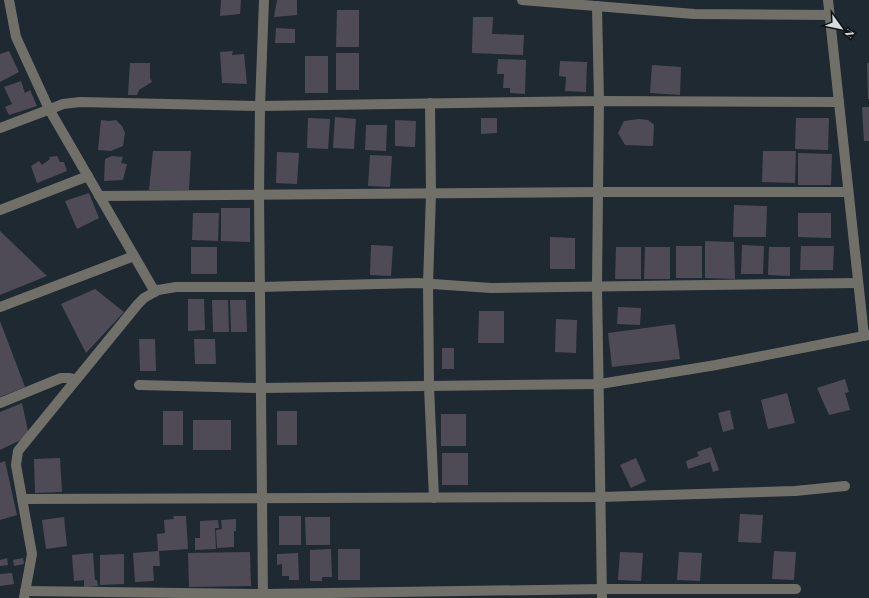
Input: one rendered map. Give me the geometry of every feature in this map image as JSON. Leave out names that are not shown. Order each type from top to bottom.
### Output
[{"type":"street","points":[[9,0],[16,37],[49,109],[155,292]]},
{"type":"street","points":[[263,596],[263,498],[260,388],[260,106],[264,0]]},
{"type":"street","points":[[522,0],[694,14],[829,15]]},
{"type":"street","points":[[139,385],[260,388],[600,384],[716,365],[866,336],[858,283],[828,0]]},
{"type":"street","points":[[597,6],[599,101],[597,285],[600,384],[602,594]]},
{"type":"street","points":[[0,128],[63,104],[80,102],[260,106],[599,101],[839,102]]},
{"type":"street","points":[[430,103],[431,194],[428,284],[429,387],[434,498]]},
{"type":"street","points":[[0,210],[88,176]]},
{"type":"street","points":[[100,196],[599,192],[848,192]]},
{"type":"street","points":[[0,307],[134,256]]},
{"type":"street","points":[[796,589],[602,594],[263,596],[25,594],[32,554],[16,465],[18,451],[138,304],[144,298],[164,288],[399,283],[491,288],[597,285],[858,283]]},
{"type":"street","points":[[0,403],[61,378],[76,380]]},
{"type":"street","points":[[23,499],[601,498],[794,491],[845,486]]},
{"type":"building","points":[[221,0],[241,0],[240,14],[220,16]]},
{"type":"building","points":[[277,0],[297,0],[297,15],[274,17]]},
{"type":"building","points":[[337,10],[359,10],[359,47],[336,47]]},
{"type":"building","points":[[473,17],[493,17],[492,34],[524,35],[523,55],[472,53]]},
{"type":"building","points":[[276,28],[295,29],[295,43],[275,43]]},
{"type":"building","points":[[9,51],[19,72],[0,82],[0,54]]},
{"type":"building","points":[[233,51],[232,55],[244,54],[247,84],[222,83],[220,52]]},
{"type":"building","points":[[336,53],[359,53],[359,90],[336,90]]},
{"type":"building","points":[[305,56],[328,56],[328,93],[305,93]]},
{"type":"building","points":[[498,59],[526,60],[525,94],[510,93],[510,88],[503,88],[504,74],[497,74]]},
{"type":"building","points":[[560,61],[587,62],[586,92],[565,91],[566,77],[559,76]]},
{"type":"building","points":[[130,63],[150,63],[150,78],[152,82],[139,90],[137,95],[128,95]]},
{"type":"building","points":[[867,63],[869,63],[869,99],[868,99]]},
{"type":"building","points":[[652,65],[681,67],[680,95],[650,93]]},
{"type":"building","points":[[21,81],[25,93],[30,90],[37,106],[9,115],[5,107],[12,104],[4,87]]},
{"type":"building","points":[[862,107],[869,107],[869,141],[864,141]]},
{"type":"building","points":[[335,117],[356,119],[354,149],[333,148]]},
{"type":"building","points":[[308,118],[330,119],[328,149],[307,148]]},
{"type":"building","points":[[481,118],[497,118],[497,133],[481,134]]},
{"type":"building","points":[[796,118],[829,118],[828,150],[795,149]]},
{"type":"building","points":[[639,119],[648,120],[654,125],[653,146],[625,145],[618,133],[624,121]]},
{"type":"building","points":[[101,120],[116,120],[122,126],[125,133],[123,146],[111,151],[98,150]]},
{"type":"building","points":[[395,120],[416,121],[415,147],[395,146]]},
{"type":"building","points":[[366,125],[387,125],[386,151],[365,150]]},
{"type":"building","points":[[153,151],[191,151],[189,190],[149,190]]},
{"type":"building","points":[[763,151],[796,151],[795,183],[762,182]]},
{"type":"building","points":[[277,152],[299,153],[297,184],[276,183]]},
{"type":"building","points":[[798,153],[832,154],[831,185],[798,185]]},
{"type":"building","points":[[370,155],[392,156],[390,187],[368,186]]},
{"type":"building","points":[[57,156],[60,162],[64,162],[67,171],[37,183],[31,166],[39,161],[42,165],[50,159],[49,157]]},
{"type":"building","points":[[112,156],[123,157],[121,163],[127,164],[123,180],[104,181],[105,159]]},
{"type":"building","points":[[89,193],[99,218],[77,229],[65,201]]},
{"type":"building","points":[[734,205],[767,206],[766,237],[733,237]]},
{"type":"building","points":[[221,208],[250,208],[250,242],[221,241]]},
{"type":"building","points":[[193,213],[219,213],[218,241],[192,240]]},
{"type":"building","points":[[798,213],[831,213],[831,238],[798,237]]},
{"type":"building","points":[[0,231],[47,276],[0,295]]},
{"type":"building","points":[[550,237],[575,238],[575,269],[550,269]]},
{"type":"building","points":[[705,241],[734,242],[735,279],[705,278]]},
{"type":"building","points":[[371,245],[393,246],[391,276],[370,275]]},
{"type":"building","points":[[742,245],[764,246],[763,274],[741,274]]},
{"type":"building","points":[[676,246],[702,246],[702,278],[676,278]]},
{"type":"building","points":[[801,246],[834,246],[833,270],[800,270]]},
{"type":"building","points":[[191,247],[217,247],[217,274],[191,274]]},
{"type":"building","points":[[616,247],[641,247],[641,279],[615,279]]},
{"type":"building","points":[[645,247],[670,247],[670,279],[644,279]]},
{"type":"building","points":[[769,247],[790,247],[790,276],[768,275]]},
{"type":"building","points":[[95,289],[124,312],[86,353],[61,304]]},
{"type":"building","points":[[188,299],[204,299],[205,330],[188,331]]},
{"type":"building","points":[[212,300],[228,300],[229,332],[213,332]]},
{"type":"building","points":[[230,300],[246,300],[247,332],[231,332]]},
{"type":"building","points":[[618,307],[641,308],[640,325],[617,324]]},
{"type":"building","points":[[479,311],[504,311],[504,343],[478,343]]},
{"type":"building","points":[[556,319],[577,320],[576,353],[555,352]]},
{"type":"building","points":[[0,321],[25,387],[0,397]]},
{"type":"building","points":[[675,324],[680,359],[612,367],[608,333]]},
{"type":"building","points":[[139,339],[155,339],[156,371],[140,371]]},
{"type":"building","points":[[194,339],[215,339],[216,364],[195,364]]},
{"type":"building","points":[[442,348],[454,348],[454,369],[442,369]]},
{"type":"building","points":[[845,379],[849,392],[845,393],[850,410],[829,415],[817,388]]},
{"type":"building","points":[[787,393],[795,423],[768,429],[761,400]]},
{"type":"building","points":[[22,403],[29,436],[0,450],[0,412]]},
{"type":"building","points":[[730,410],[734,429],[723,432],[718,413]]},
{"type":"building","points":[[163,411],[183,411],[183,445],[163,445]]},
{"type":"building","points":[[277,411],[297,411],[297,445],[277,445]]},
{"type":"building","points":[[441,414],[466,414],[466,446],[441,446]]},
{"type":"building","points":[[193,420],[231,420],[231,450],[193,450]]},
{"type":"building","points":[[711,447],[719,470],[713,472],[710,462],[688,469],[686,461],[699,456],[697,452]]},
{"type":"building","points":[[442,453],[468,453],[468,485],[442,485]]},
{"type":"building","points":[[60,458],[62,492],[35,493],[34,459]]},
{"type":"building","points":[[636,458],[646,481],[631,488],[620,465]]},
{"type":"building","points":[[5,461],[17,515],[0,520],[0,463]]},
{"type":"building","points":[[740,514],[763,515],[761,543],[738,542]]},
{"type":"building","points":[[173,516],[186,516],[188,549],[158,551],[157,534],[165,533],[164,520],[174,519]]},
{"type":"building","points":[[279,516],[301,516],[301,545],[279,545]]},
{"type":"building","points":[[64,517],[67,546],[46,549],[42,520]]},
{"type":"building","points":[[305,517],[330,517],[330,545],[306,545]]},
{"type":"building","points":[[236,519],[234,547],[217,548],[216,530],[222,529],[221,520]]},
{"type":"building","points":[[218,520],[219,528],[215,528],[216,549],[195,550],[195,538],[200,538],[200,521]]},
{"type":"building","points":[[331,549],[332,577],[322,577],[322,581],[310,581],[310,550]]},
{"type":"building","points":[[338,549],[360,549],[360,580],[338,580]]},
{"type":"building","points":[[159,551],[160,566],[153,566],[154,581],[135,582],[133,553]]},
{"type":"building","points":[[774,551],[796,552],[794,580],[772,579]]},
{"type":"building","points":[[250,552],[251,586],[189,587],[188,553]]},
{"type":"building","points":[[620,552],[643,553],[641,581],[618,580]]},
{"type":"building","points":[[679,552],[702,553],[700,581],[677,580]]},
{"type":"building","points":[[93,553],[95,580],[97,580],[98,586],[84,587],[84,580],[74,581],[72,555]]},
{"type":"building","points":[[298,553],[299,580],[289,580],[289,576],[282,576],[282,564],[277,565],[277,554]]},
{"type":"building","points":[[124,554],[124,584],[100,585],[100,555]]},
{"type":"building","points":[[7,558],[8,565],[0,566],[0,560]]},
{"type":"building","points":[[23,558],[24,564],[14,566],[13,560]]},
{"type":"building","points":[[12,573],[14,584],[0,586],[0,574]]}]
